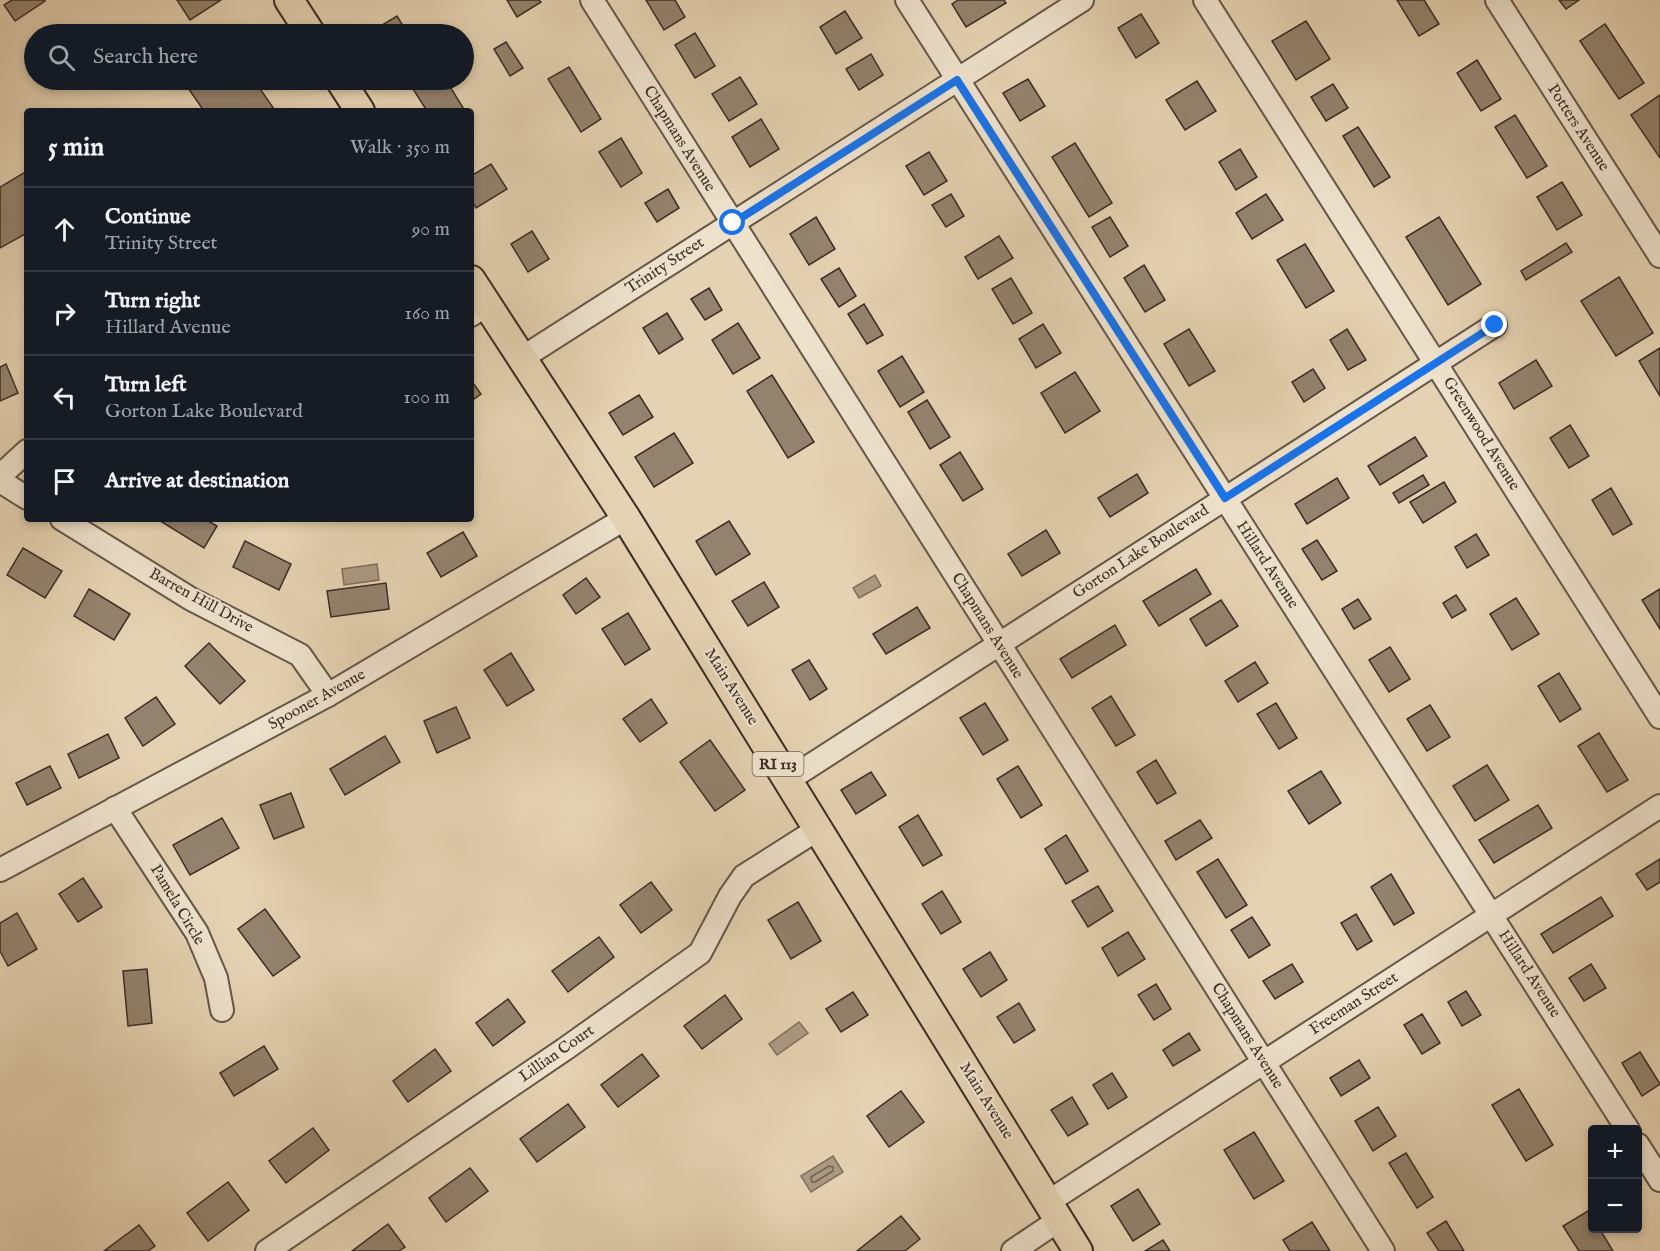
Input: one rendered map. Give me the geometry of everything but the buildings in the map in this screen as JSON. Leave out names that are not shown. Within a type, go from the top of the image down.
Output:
[{"type":"main road","points":[[289,0],[305,24]]},
{"type":"main road","points":[[346,90],[358,108]]},
{"type":"main road","name":"Main Avenue","points":[[474,291],[479,309],[522,358],[626,518],[1078,1251]]},
{"type":"street","name":"Chapmans Avenue","points":[[592,0],[1383,1251]]},
{"type":"street","name":"Hillard Avenue","points":[[907,0],[1625,1125]]},
{"type":"street","name":"Trinity Street","points":[[522,358],[1082,0]]},
{"type":"street","name":"Greenwood Avenue","points":[[1205,0],[1660,717]]},
{"type":"street","name":"Potters Avenue","points":[[1497,0],[1660,256]]},
{"type":"street","name":"Gorton Lake Boulevard","points":[[788,780],[1495,325]]},
{"type":"street","points":[[0,476],[24,454]]},
{"type":"street","points":[[0,482],[24,496]]},
{"type":"street","name":"Spooner Avenue","points":[[0,870],[328,694],[626,518]]},
{"type":"street","name":"Barren Hill Drive","points":[[67,522],[191,599],[300,655],[328,694]]},
{"type":"street","name":"Freeman Street","points":[[1013,1251],[1054,1211],[1264,1062],[1660,806]]},
{"type":"street","name":"Pamela Circle","points":[[116,808],[197,933],[216,978],[222,1010]]},
{"type":"street","name":"Lillian Court","points":[[267,1251],[565,1049],[700,953],[730,896],[744,876],[818,829]]},
{"type":"street","points":[[1642,1151],[1660,1180]]},
{"type":"water","points":[[377,564],[379,580],[344,585],[342,569]]},
{"type":"water","points":[[875,575],[881,586],[859,598],[853,588]]},
{"type":"water","points":[[799,1022],[808,1033],[777,1055],[769,1044]]},
{"type":"water","points":[[833,1156],[843,1172],[811,1192],[801,1176]]},
{"type":"route","points":[[733,223],[957,80],[1225,498],[1495,325]]}]
